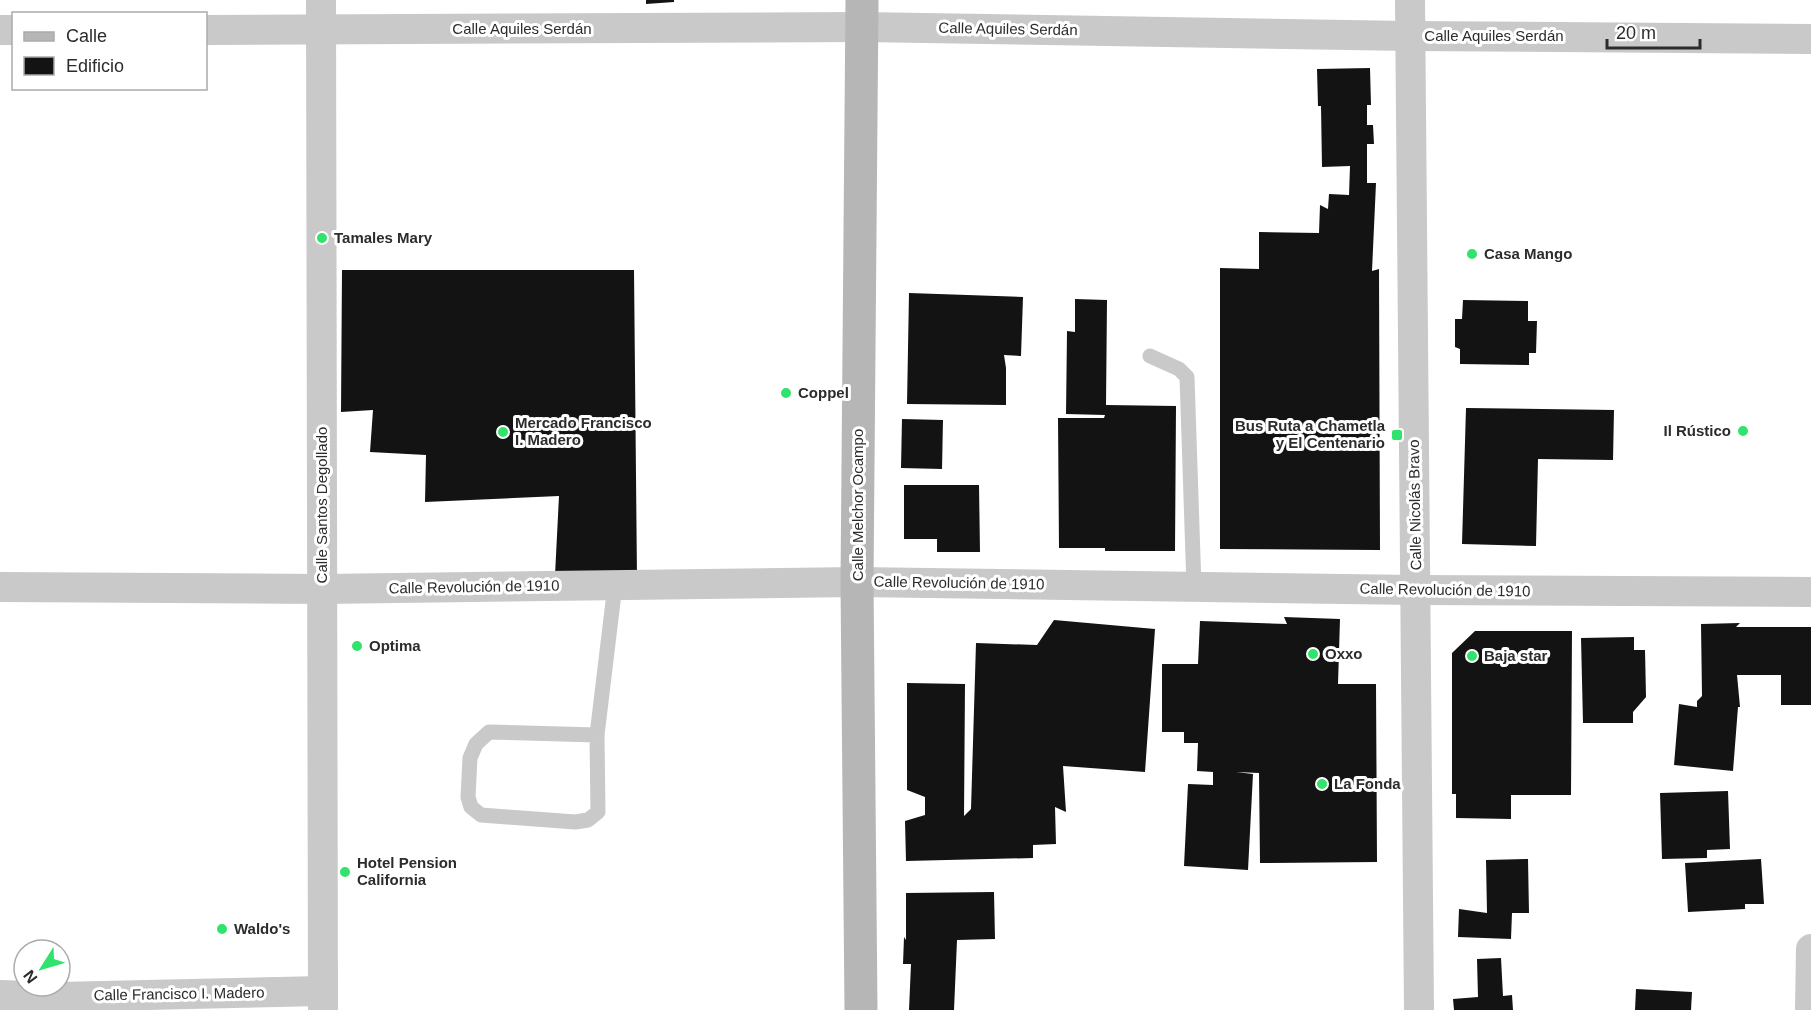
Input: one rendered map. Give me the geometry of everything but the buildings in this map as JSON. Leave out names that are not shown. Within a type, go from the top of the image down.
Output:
[{"type":"street","name":"Calle Santos Degollado","points":[[321,0],[323,1001]]},
{"type":"street","name":"Calle Nicolás Bravo","points":[[1410,0],[1419,1010]]},
{"type":"street","name":"Calle Aquiles Serdán","points":[[207,30],[321,30],[862,13],[1409,36],[1811,39]]},
{"type":"street","name":"Calle Melchor Ocampo","points":[[861,1010],[857,582],[862,13]]},
{"type":"street","name":"Calle Revolución de 1910","points":[[0,587],[322,589],[857,582],[1416,590],[1811,592]]},
{"type":"street","points":[[1810,1010],[1811,949]]},
{"type":"street","name":"Calle Francisco I. Madero","points":[[0,995],[323,1001]]},
{"type":"lane","points":[[1150,356],[1179,369],[1187,377],[1194,587]]},
{"type":"lane","points":[[597,735],[489,732],[476,744],[470,758],[468,797],[471,807],[481,815],[575,822],[588,820],[598,812],[597,735],[615,585]]},
{"type":"place","name":"Tamales Mary","points":[[322,238]]},
{"type":"place","name":"Casa Mango","points":[[1472,254]]},
{"type":"place","name":"Coppel","points":[[786,393]]},
{"type":"place","name":"Il Rústico","points":[[1743,431]]},
{"type":"place","name":"Mercado Francisco I. Madero","points":[[503,432]]},
{"type":"place","name":"Bus Ruta a Chametla y El Centenario","points":[[1397,435]]},
{"type":"place","name":"Optima","points":[[357,646]]},
{"type":"place","name":"Oxxo","points":[[1313,654]]},
{"type":"place","name":"Baja star","points":[[1472,656]]},
{"type":"place","name":"La Fonda","points":[[1322,784]]},
{"type":"place","name":"Hotel Pension California","points":[[345,872]]},
{"type":"place","name":"Waldo's","points":[[222,929]]}]
